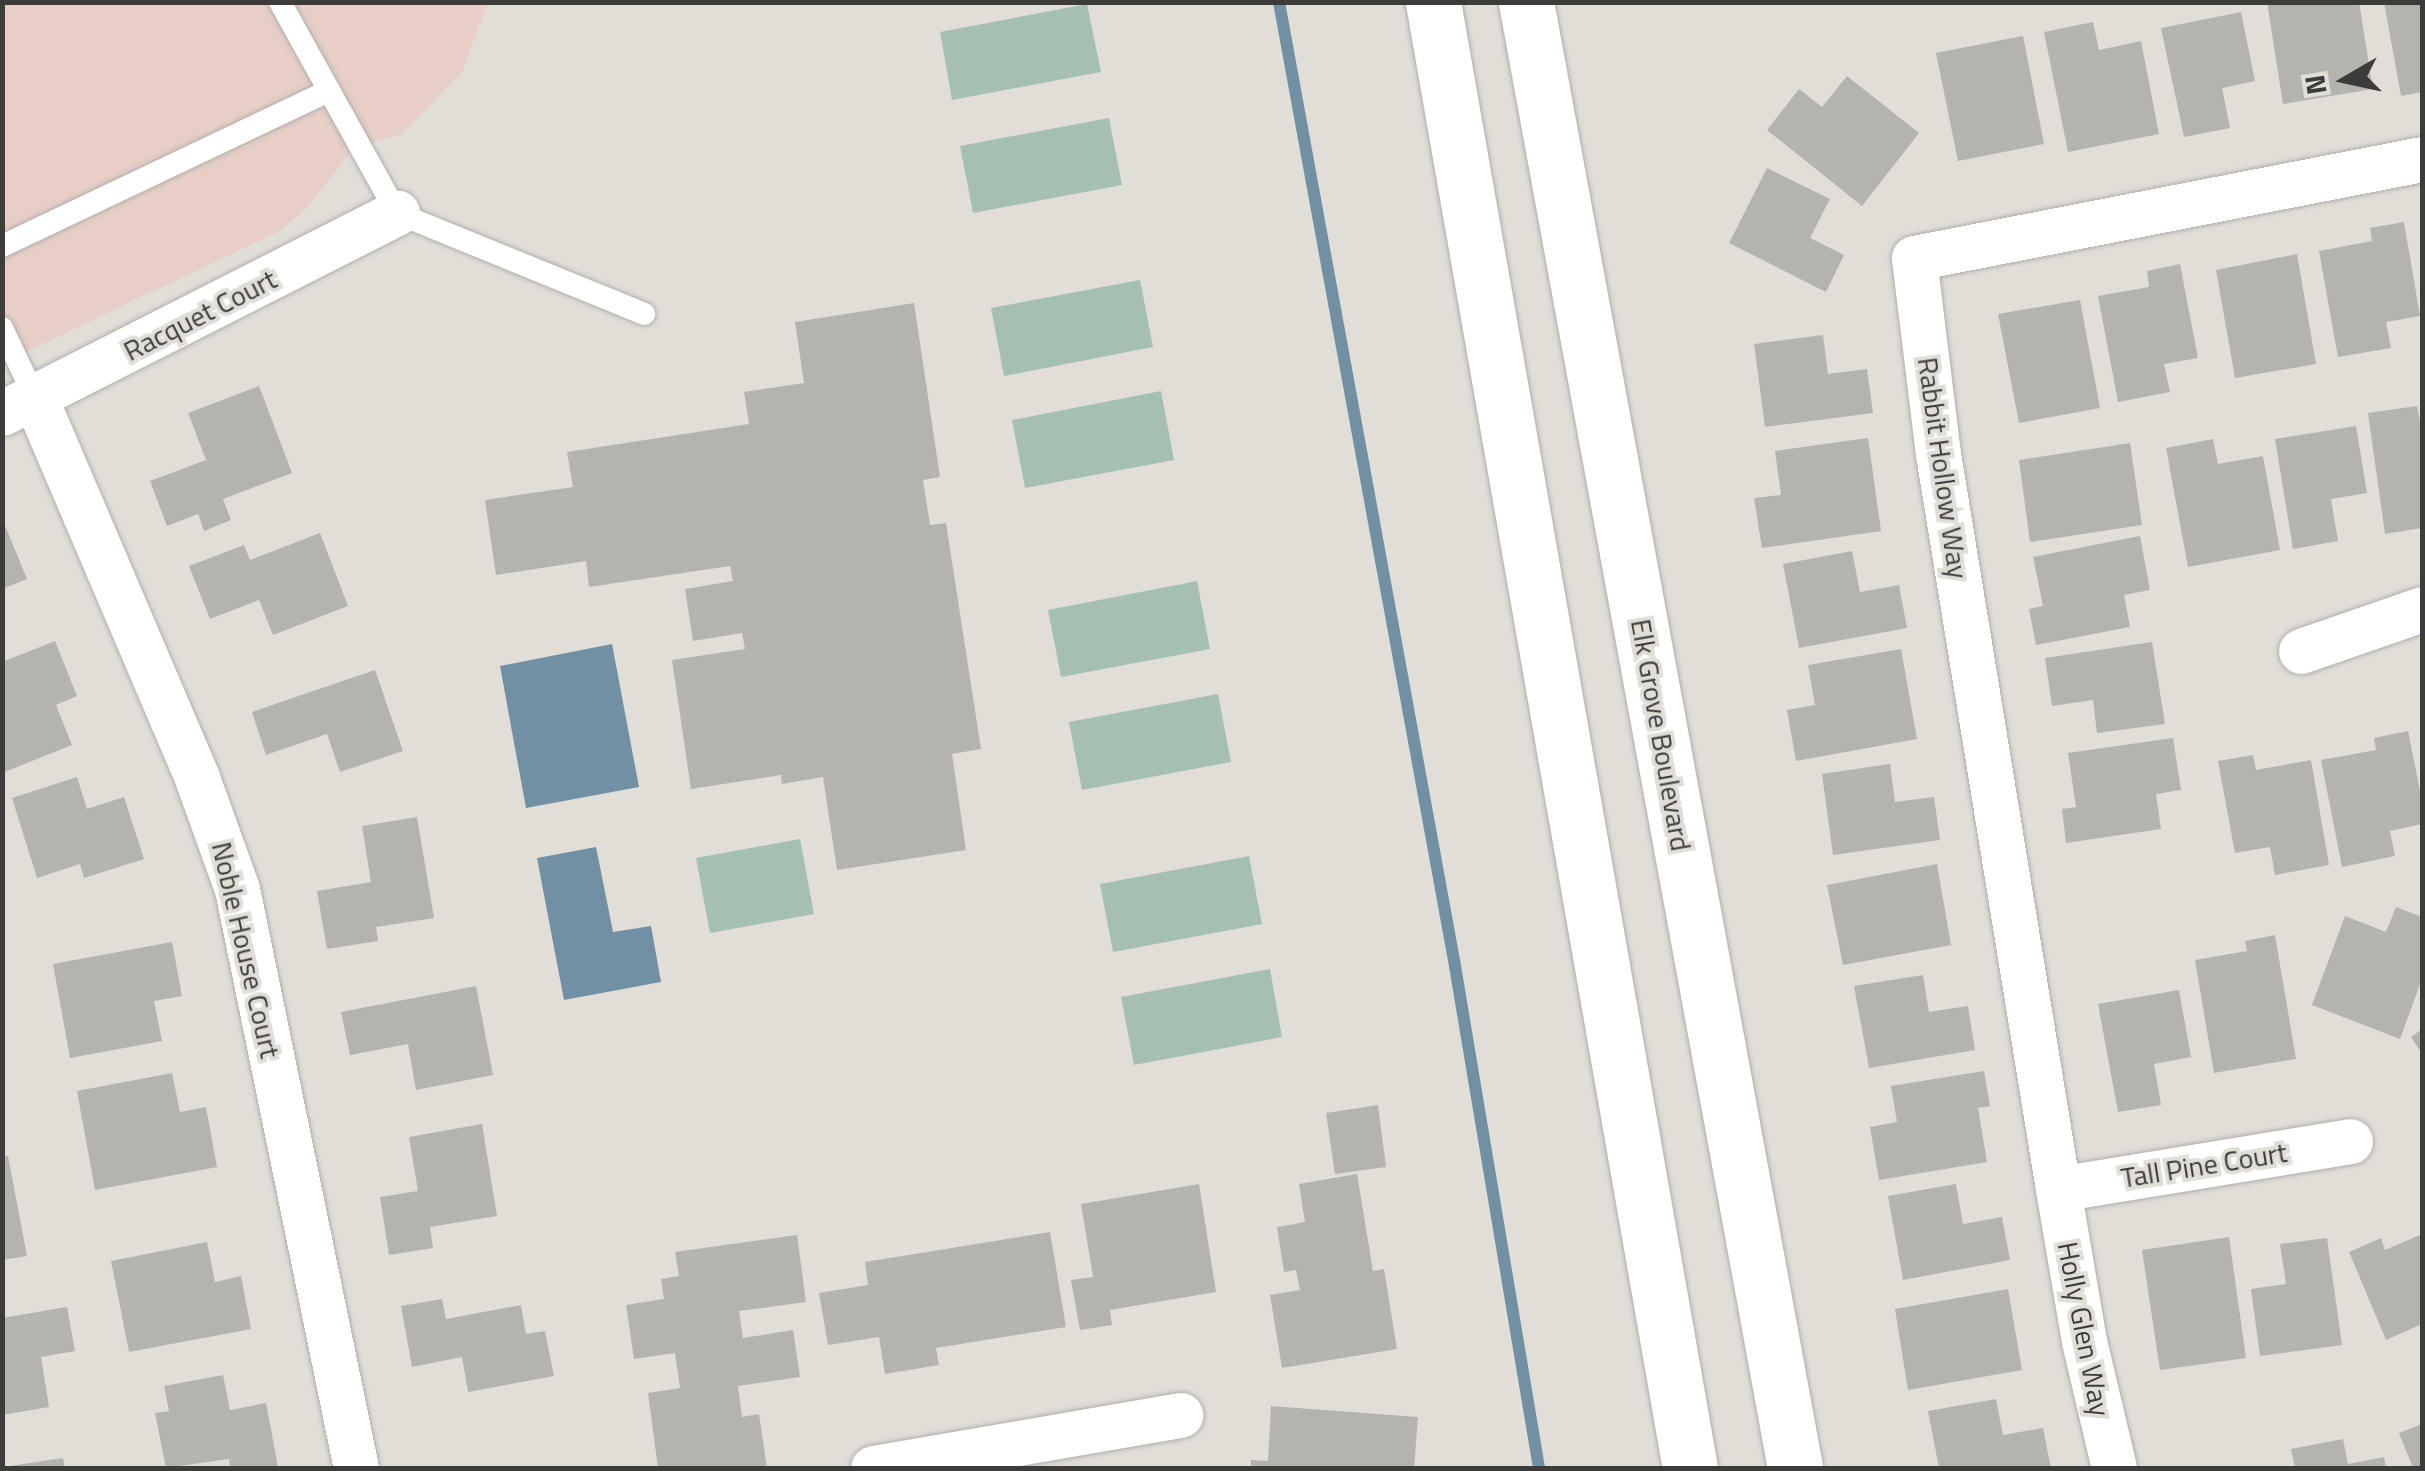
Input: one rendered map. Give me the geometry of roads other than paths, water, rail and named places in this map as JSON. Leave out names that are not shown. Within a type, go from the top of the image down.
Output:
[{"type":"main road","points":[[1433,2],[1690,1468]]},
{"type":"main road","name":"Elk Grove Boulevard","points":[[1526,2],[1795,1468]]},
{"type":"street","name":"Rabbit Hollow Way","points":[[2058,1190],[1938,454],[1914,258],[2422,159]]},
{"type":"street","name":"Racquet Court","points":[[19,407],[396,213]]},
{"type":"street","name":"Noble House Court","points":[[19,407],[184,745],[237,889],[356,1468]]},
{"type":"street","points":[[2301,651],[2422,609]]},
{"type":"street","name":"Tall Pine Court","points":[[2058,1190],[2350,1141]]},
{"type":"street","name":"Holly Glen Way","points":[[2058,1190],[2084,1341],[2114,1468]]},
{"type":"street","points":[[873,1468],[1180,1415]]},
{"type":"lane","points":[[280,2],[396,213],[644,314]]},
{"type":"lane","points":[[2,246],[64,220],[329,91]]},
{"type":"lane","points":[[2,328],[19,407]]},
{"type":"water","points":[[612,644],[639,787],[526,808],[500,666]]},
{"type":"water","points":[[596,847],[613,932],[651,926],[661,982],[564,1000],[537,858]]},
{"type":"waterway","points":[[1279,2],[1455,966],[1539,1468]]}]
